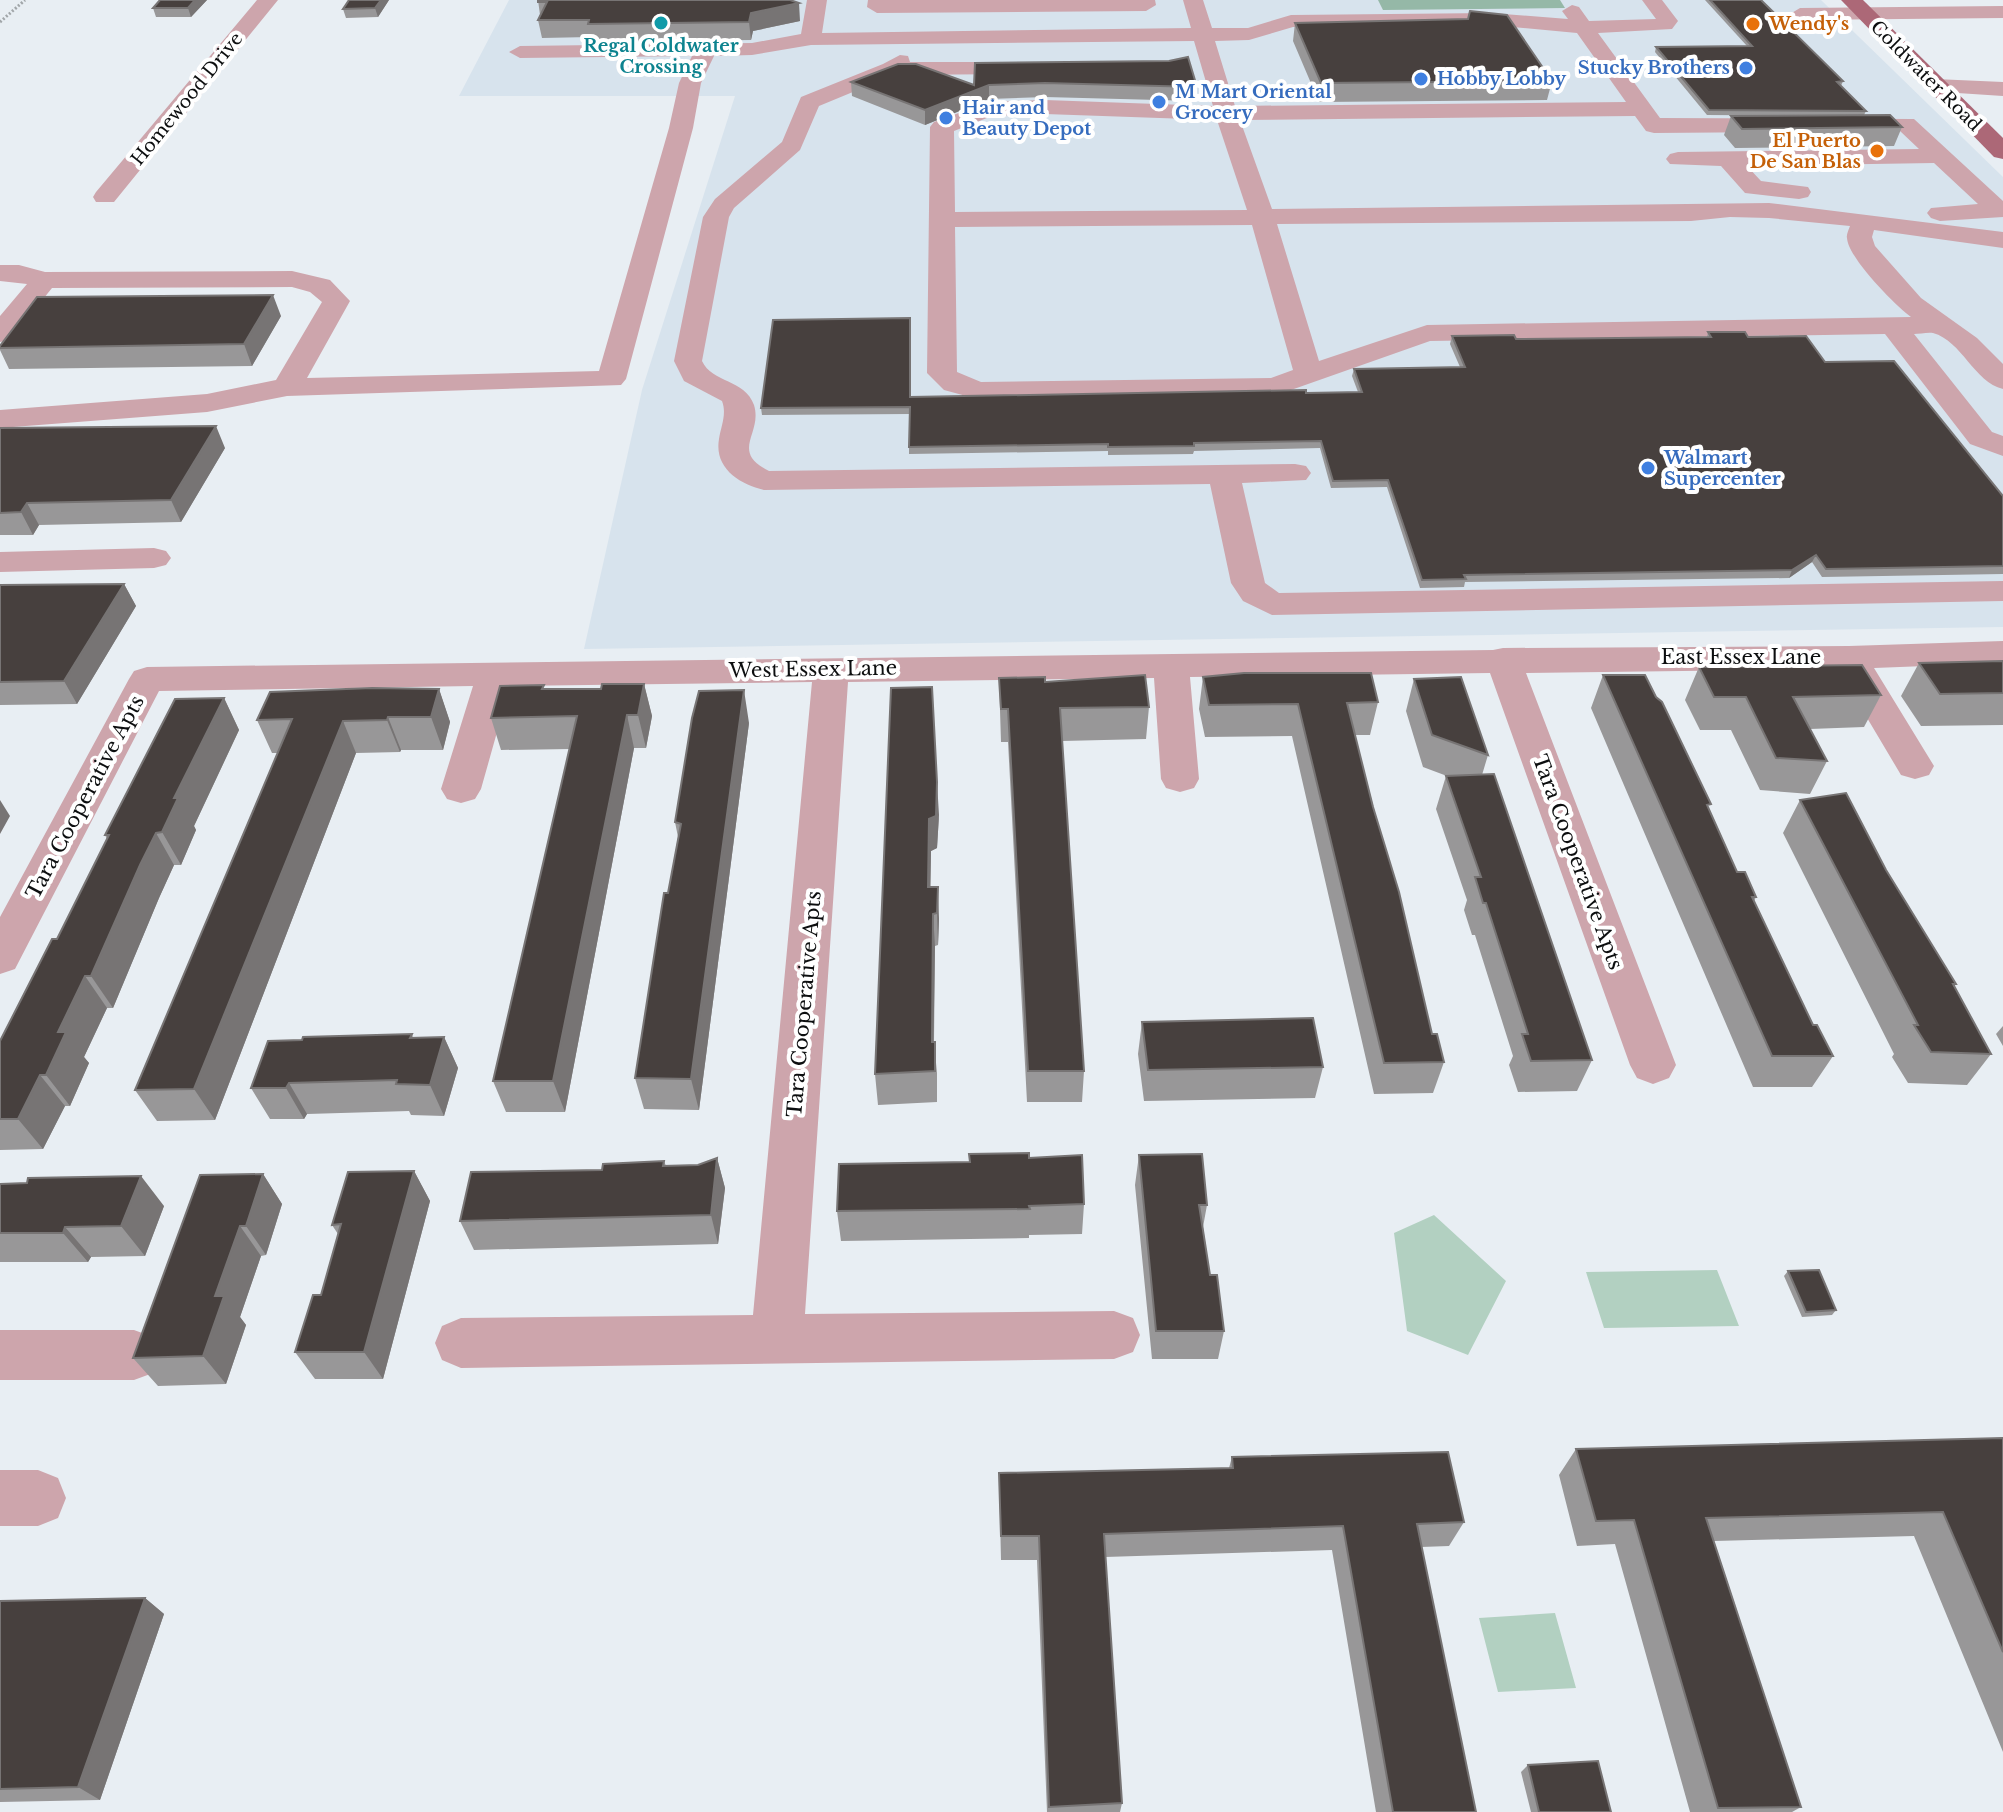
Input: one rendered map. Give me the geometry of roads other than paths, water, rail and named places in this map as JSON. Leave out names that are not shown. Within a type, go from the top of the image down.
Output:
[{"type":"main road","points":[[1861,4],[1893,6]]},
{"type":"main road","name":"Coldwater Road","points":[[1861,4],[1939,62],[1954,67],[1974,86],[2002,100]]},
{"type":"main road","name":"Coldwater Road","points":[[1861,4],[1935,86],[2003,152]]},
{"type":"main road","name":"Coldwater Road","points":[[1893,6],[1921,35]]},
{"type":"street","name":"Homewood Drive","points":[[105,197],[268,0]]},
{"type":"street","points":[[811,39],[817,0]]},
{"type":"street","points":[[878,0],[877,7],[1146,5],[1145,0]]},
{"type":"street","points":[[1193,0],[1309,375]]},
{"type":"street","points":[[1564,0],[1705,193],[1781,210],[1962,237],[2003,240]]},
{"type":"street","points":[[520,52],[768,49],[811,39],[901,38],[1170,45],[1205,36],[1249,34],[1291,21],[1491,19],[1584,27],[1665,25],[1668,21],[1652,0]]},
{"type":"street","points":[[1800,14],[1861,4]]},
{"type":"street","points":[[1893,6],[1987,12]]},
{"type":"street","points":[[891,69],[902,56],[901,38]]},
{"type":"street","points":[[0,419],[207,403],[287,387],[611,379],[681,128],[690,83],[706,50]]},
{"type":"street","points":[[1059,67],[891,69],[809,102],[792,145],[724,204],[716,217],[688,361],[694,375],[732,394],[738,403],[734,453],[737,465],[747,475],[764,481],[1295,473]]},
{"type":"street","points":[[1954,67],[2003,67]]},
{"type":"street","points":[[1935,86],[2003,82]]},
{"type":"street","points":[[1728,159],[1749,184],[1764,190],[1822,195],[1943,214],[1995,211],[1994,206],[1913,128],[1894,123],[1226,113],[1045,107],[989,109],[942,127],[942,373],[946,380],[959,387],[981,391],[1274,387],[1427,333],[1940,325]]},
{"type":"street","points":[[1678,159],[1942,156]]},
{"type":"street","points":[[941,220],[1691,213],[1705,193]]},
{"type":"street","points":[[1864,221],[1859,237],[1863,248],[1911,304],[1967,344],[2003,380]]},
{"type":"street","points":[[0,273],[19,273],[44,280],[292,279],[320,286],[336,301],[287,387]]},
{"type":"street","points":[[0,334],[44,280]]},
{"type":"street","points":[[1893,326],[1981,438],[2003,447]]},
{"type":"street","points":[[1224,475],[1248,583],[1255,594],[1272,604],[2003,591]]},
{"type":"street","points":[[0,562],[154,558]]},
{"type":"street","name":"East Essex Lane","points":[[1491,659],[1849,657],[2003,652]]},
{"type":"street","points":[[1849,657],[1915,766]]},
{"type":"street","name":"West Essex Lane","points":[[147,679],[1491,659]]},
{"type":"street","name":"Tara Cooperative Apts","points":[[1491,659],[1653,1065]]},
{"type":"street","points":[[1171,664],[1180,779]]},
{"type":"street","name":"Tara Cooperative Apts","points":[[777,1339],[831,669]]},
{"type":"street","points":[[461,789],[495,674]]},
{"type":"street","name":"Tara Cooperative Apts","points":[[0,957],[147,679]]},
{"type":"street","points":[[461,1343],[1114,1335]]},
{"type":"street","points":[[0,1355],[134,1355]]},
{"type":"place","name":"Regal Coldwater Crossing","points":[[661,23]]},
{"type":"place","name":"Wendy's","points":[[1753,24]]},
{"type":"place","name":"Stucky Brothers","points":[[1746,68]]},
{"type":"place","name":"Hobby Lobby","points":[[1421,79]]},
{"type":"place","name":"M Mart Oriental Grocery","points":[[1159,102]]},
{"type":"place","name":"Hair and Beauty Depot","points":[[946,118]]},
{"type":"place","name":"El Puerto De San Blas","points":[[1877,151]]},
{"type":"place","name":"Walmart Supercenter","points":[[1648,468]]}]
